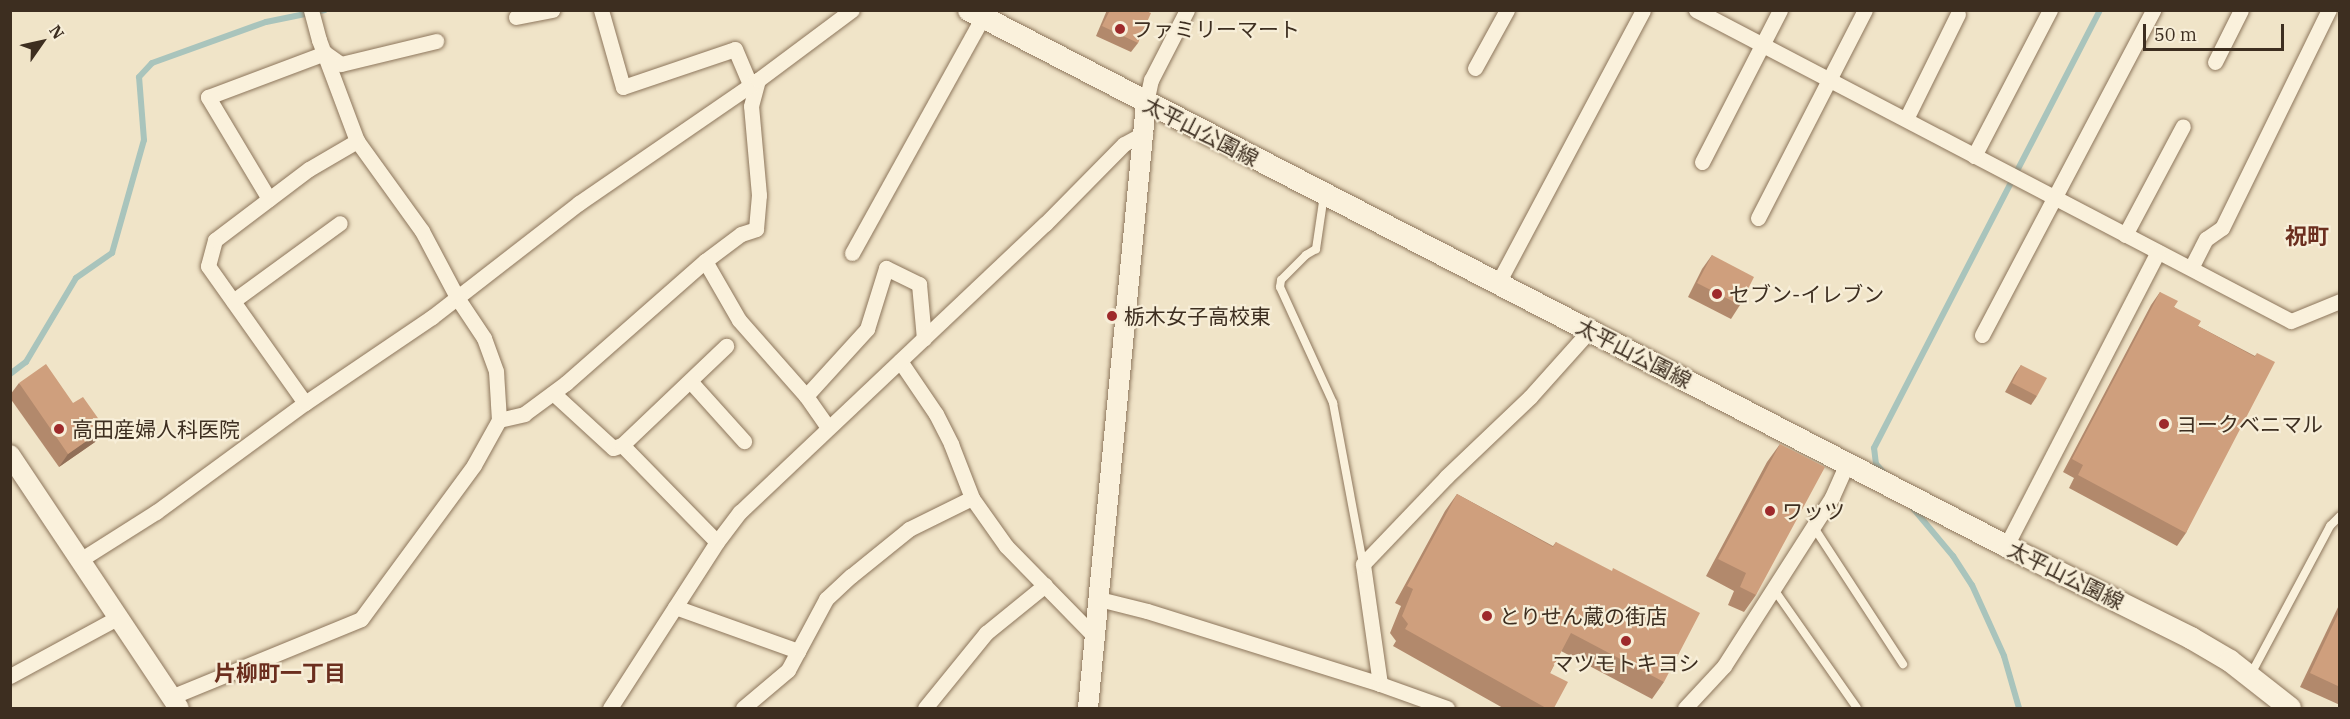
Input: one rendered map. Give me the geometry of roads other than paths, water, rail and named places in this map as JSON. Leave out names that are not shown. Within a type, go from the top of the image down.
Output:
[{"type":"main road","name":"太平山公園線","points":[[976,14],[2006,546],[2191,638],[2250,676],[2290,708]]},
{"type":"street","points":[[10,456],[175,703],[360,619],[474,465],[499,420],[496,371],[484,338],[458,298],[422,231],[357,141],[311,10]]},
{"type":"street","points":[[516,17],[552,10]]},
{"type":"street","points":[[499,420],[524,414],[553,393],[705,261],[741,234],[756,229],[759,195],[751,106],[754,83],[735,49],[623,87],[601,10]]},
{"type":"street","points":[[80,560],[156,512],[305,403],[458,298],[579,204],[754,83],[852,10]]},
{"type":"street","points":[[1089,708],[1145,133],[1146,103],[1151,80],[1187,10]]},
{"type":"street","points":[[1475,68],[1507,10]]},
{"type":"street","points":[[1498,282],[1643,10]]},
{"type":"street","points":[[1696,10],[2291,321],[2340,301]]},
{"type":"street","points":[[1702,162],[1780,10]]},
{"type":"street","points":[[1758,218],[1865,10]]},
{"type":"street","points":[[1974,156],[2050,10]]},
{"type":"street","points":[[1982,335],[2153,10]]},
{"type":"street","points":[[2215,62],[2241,10]]},
{"type":"street","points":[[2191,268],[2206,239],[2222,228],[2329,10]]},
{"type":"street","points":[[852,253],[976,14]]},
{"type":"street","points":[[1906,119],[1958,14]]},
{"type":"street","points":[[325,53],[341,64],[436,41]]},
{"type":"street","points":[[269,199],[208,97],[325,53]]},
{"type":"street","points":[[2125,235],[2183,126]]},
{"type":"street","points":[[610,708],[717,542],[740,512],[1045,224],[1124,144],[1145,133]]},
{"type":"street","points":[[305,403],[208,266],[215,240],[309,169],[357,141]]},
{"type":"street","points":[[233,301],[340,223]]},
{"type":"street","points":[[2006,546],[2158,252]]},
{"type":"street","points":[[705,261],[739,320],[806,396],[828,427]]},
{"type":"street","points":[[806,396],[867,329],[886,268],[919,284],[924,339]]},
{"type":"street","points":[[1380,684],[1363,564],[1446,477],[1530,397],[1590,330]]},
{"type":"street","points":[[553,393],[612,448],[622,445],[726,346]]},
{"type":"street","points":[[900,361],[946,434],[972,498],[1006,546],[1095,637]]},
{"type":"street","points":[[690,381],[744,441]]},
{"type":"street","points":[[622,445],[717,542]]},
{"type":"street","points":[[1685,708],[1724,666],[1832,497],[1847,464]]},
{"type":"street","points":[[743,708],[788,670],[826,599],[851,576],[909,529],[972,498]]},
{"type":"street","points":[[925,708],[986,633],[1045,585]]},
{"type":"street","points":[[1099,599],[1147,611],[1380,684],[1447,708]]},
{"type":"street","points":[[675,606],[798,651]]},
{"type":"street","points":[[10,676],[117,618]]},
{"type":"lane","points":[[1324,194],[1316,249],[1306,255],[1281,280],[1280,287],[1333,403],[1363,564]]},
{"type":"lane","points":[[2250,676],[2330,526],[2340,516]]},
{"type":"lane","points":[[1813,526],[1903,664]]},
{"type":"lane","points":[[1773,588],[1857,708]]},
{"type":"waterway","points":[[10,374],[26,362],[76,278],[112,253],[144,140],[139,77],[152,63],[266,22],[325,10]]},
{"type":"waterway","points":[[1885,474],[1876,464],[1874,448],[2100,10]]},
{"type":"waterway","points":[[1912,507],[1953,556],[1972,585],[2004,656],[2019,708]]},
{"type":"place","name":"ファミリーマート","points":[[1120,29]]},
{"type":"place","name":"セブン-イレブン","points":[[1717,294]]},
{"type":"place","name":"栃木女子高校東","points":[[1112,316]]},
{"type":"place","name":"ヨークベニマル","points":[[2164,424]]},
{"type":"place","name":"高田産婦人科医院","points":[[59,429]]},
{"type":"place","name":"ワッツ","points":[[1770,511]]},
{"type":"place","name":"とりせん蔵の街店","points":[[1487,616]]},
{"type":"place","name":"マツモトキヨシ","points":[[1626,641]]},
{"type":"district","name":"祝町","points":[[2307,236]]},
{"type":"district","name":"片柳町一丁目","points":[[280,673]]}]
